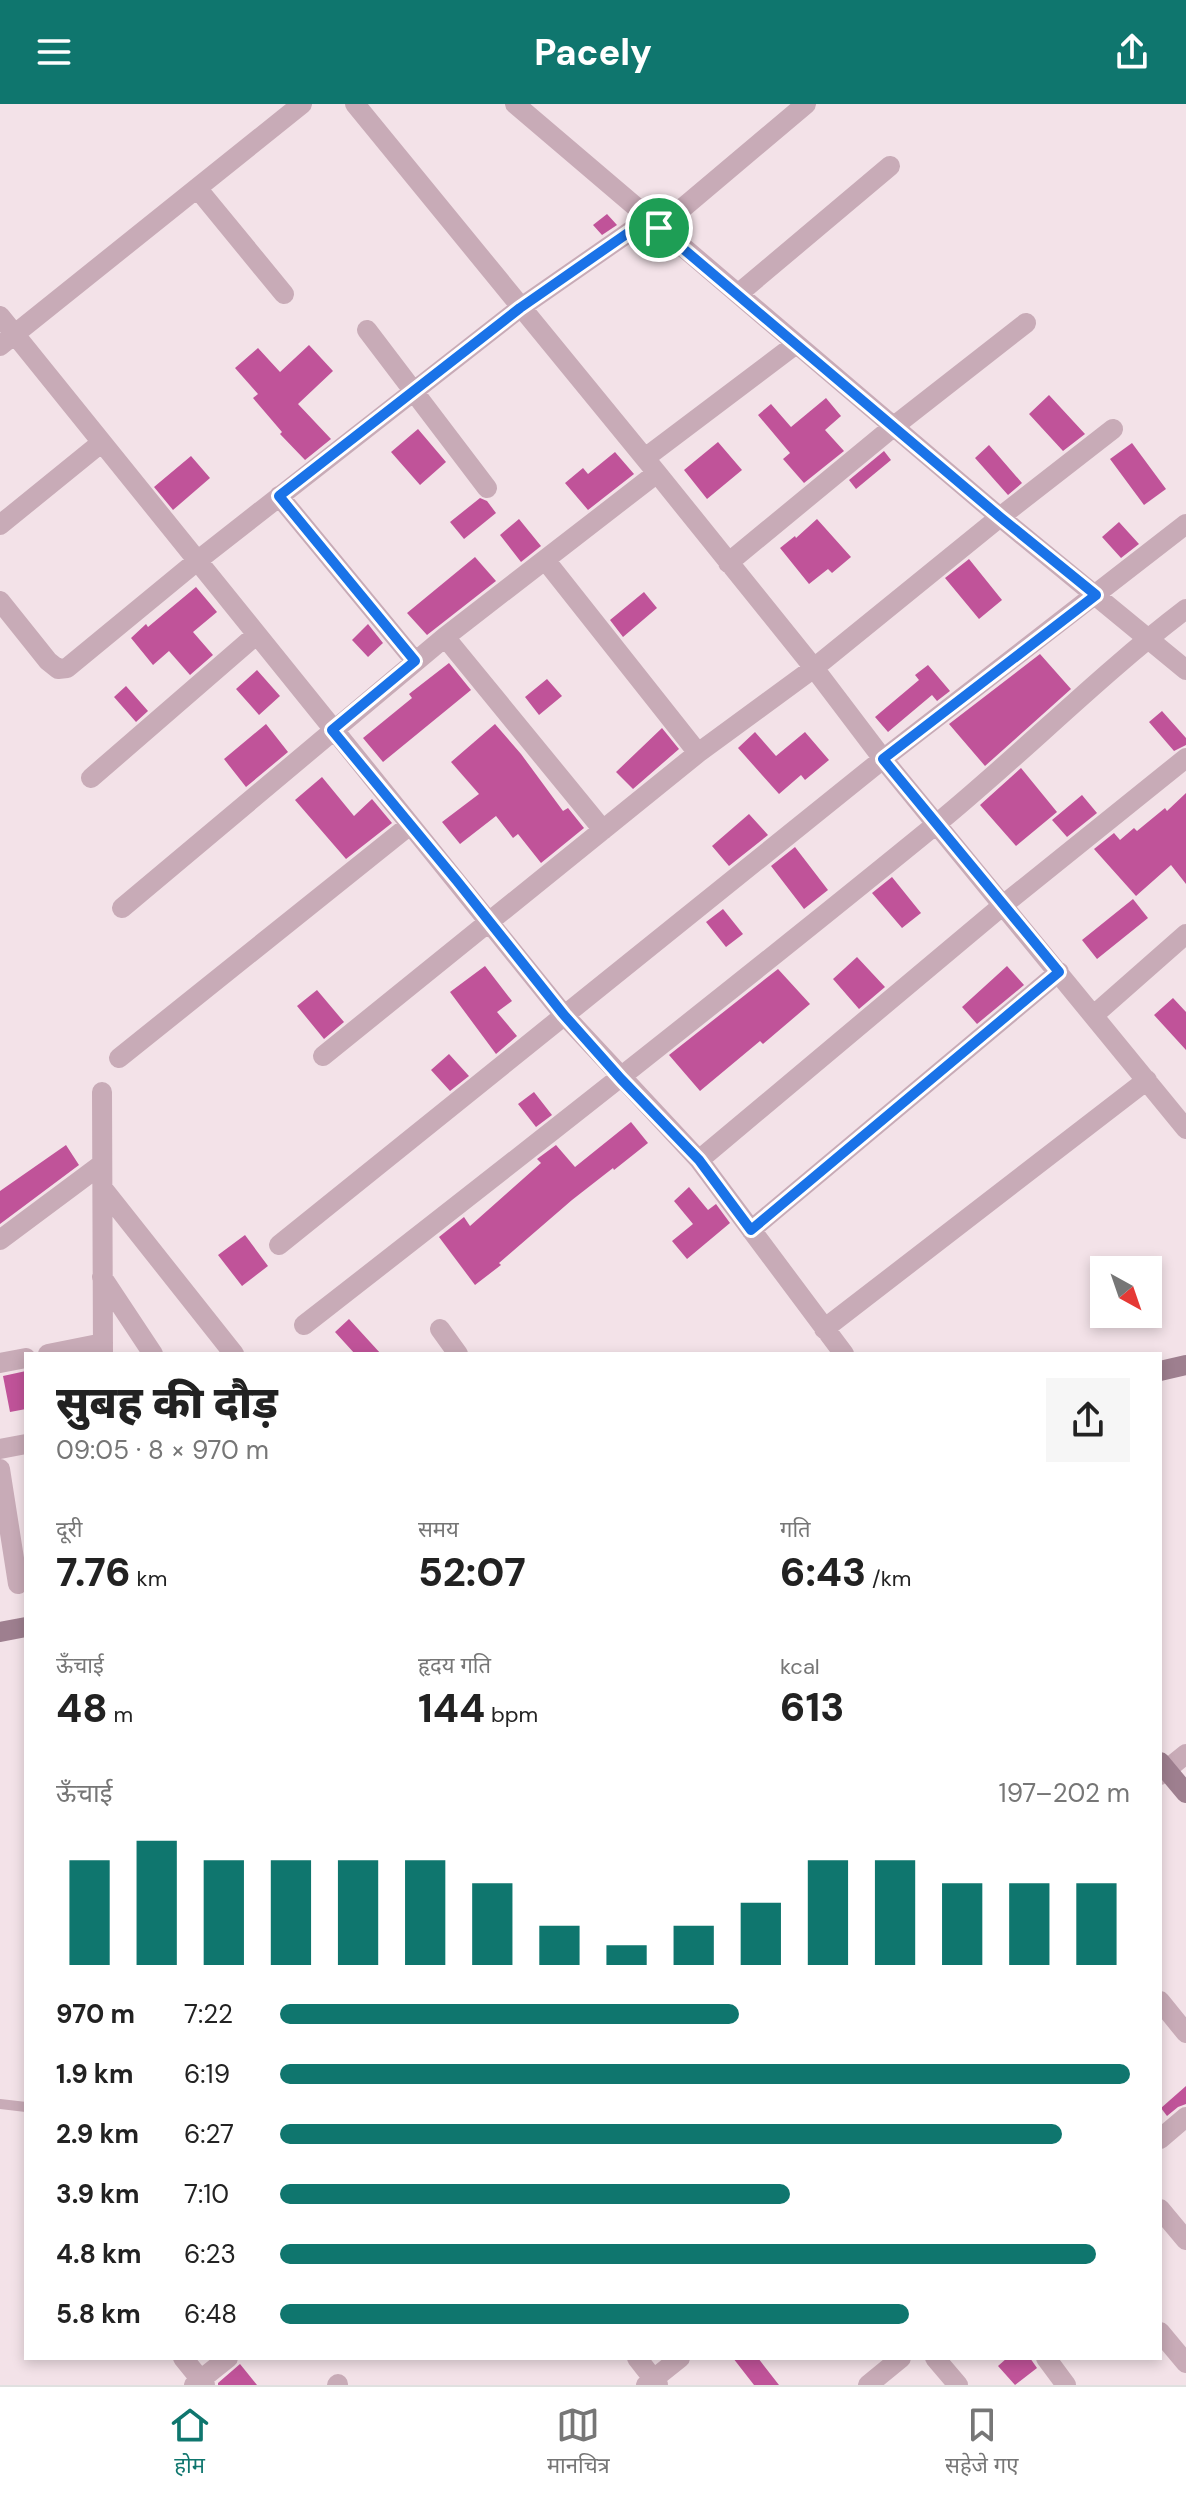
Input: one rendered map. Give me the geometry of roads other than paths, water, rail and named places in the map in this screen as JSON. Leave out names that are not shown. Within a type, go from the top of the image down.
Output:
[{"type":"street","points":[[7,340],[302,104]]},
{"type":"street","points":[[355,104],[651,465],[1002,906],[1185,1124]]},
{"type":"street","points":[[515,104],[893,427],[1186,670]]},
{"type":"street","points":[[0,601],[53,666],[67,668],[197,561],[520,308],[654,224],[806,104]]},
{"type":"street","points":[[738,294],[890,166]]},
{"type":"street","points":[[197,188],[284,294]]},
{"type":"street","points":[[0,316],[7,340],[101,443],[564,1015],[699,1160],[842,1352]]},
{"type":"street","points":[[728,563],[893,427],[1026,323]]},
{"type":"street","points":[[367,330],[487,488]]},
{"type":"street","points":[[122,908],[415,661],[546,561],[651,465],[796,344]]},
{"type":"street","points":[[323,1056],[698,753],[814,668],[1113,429]]},
{"type":"street","points":[[0,525],[101,443]]},
{"type":"street","points":[[279,496],[415,661]]},
{"type":"street","points":[[279,1245],[883,759],[1186,524]]},
{"type":"street","points":[[546,561],[698,753]]},
{"type":"street","points":[[304,1325],[621,1079],[937,823],[1148,638],[1186,609]]},
{"type":"street","points":[[91,778],[256,635]]},
{"type":"street","points":[[445,637],[603,830]]},
{"type":"street","points":[[699,1160],[1002,906],[1186,758]]},
{"type":"street","points":[[119,1058],[410,825]]},
{"type":"street","points":[[1094,1015],[1186,934]]},
{"type":"street","points":[[751,1230],[1059,972]]},
{"type":"street","points":[[824,1329],[1147,1080]]},
{"type":"street","points":[[66,1352],[103,1348],[102,1092]]},
{"type":"street","points":[[0,1240],[102,1164]]},
{"type":"street","points":[[104,1190],[232,1352]]},
{"type":"street","points":[[102,1277],[152,1352]]},
{"type":"street","points":[[440,1329],[457,1352]]},
{"type":"street","points":[[0,1363],[24,1358]]},
{"type":"street","points":[[1162,1371],[1186,1365]]},
{"type":"street","points":[[0,1449],[24,1444]]},
{"type":"street","points":[[0,1469],[18,1584]]},
{"type":"street","points":[[0,1632],[24,1627]]},
{"type":"street","points":[[1186,1754],[1162,1769],[1186,1793]]},
{"type":"street","points":[[1162,2003],[1186,2033]]},
{"type":"street","points":[[1162,2137],[1186,2117]]},
{"type":"street","points":[[1162,2211],[1186,2240]]},
{"type":"street","points":[[1162,2334],[1186,2363]]},
{"type":"street","points":[[184,2360],[200,2383],[226,2360]]},
{"type":"street","points":[[638,2360],[653,2383],[678,2360]]},
{"type":"street","points":[[868,2385],[899,2360]]},
{"type":"street","points":[[937,2360],[958,2385]]},
{"type":"street","points":[[1047,2360],[1066,2385]]},
{"type":"lane","points":[[0,2104],[24,2107]]}]
